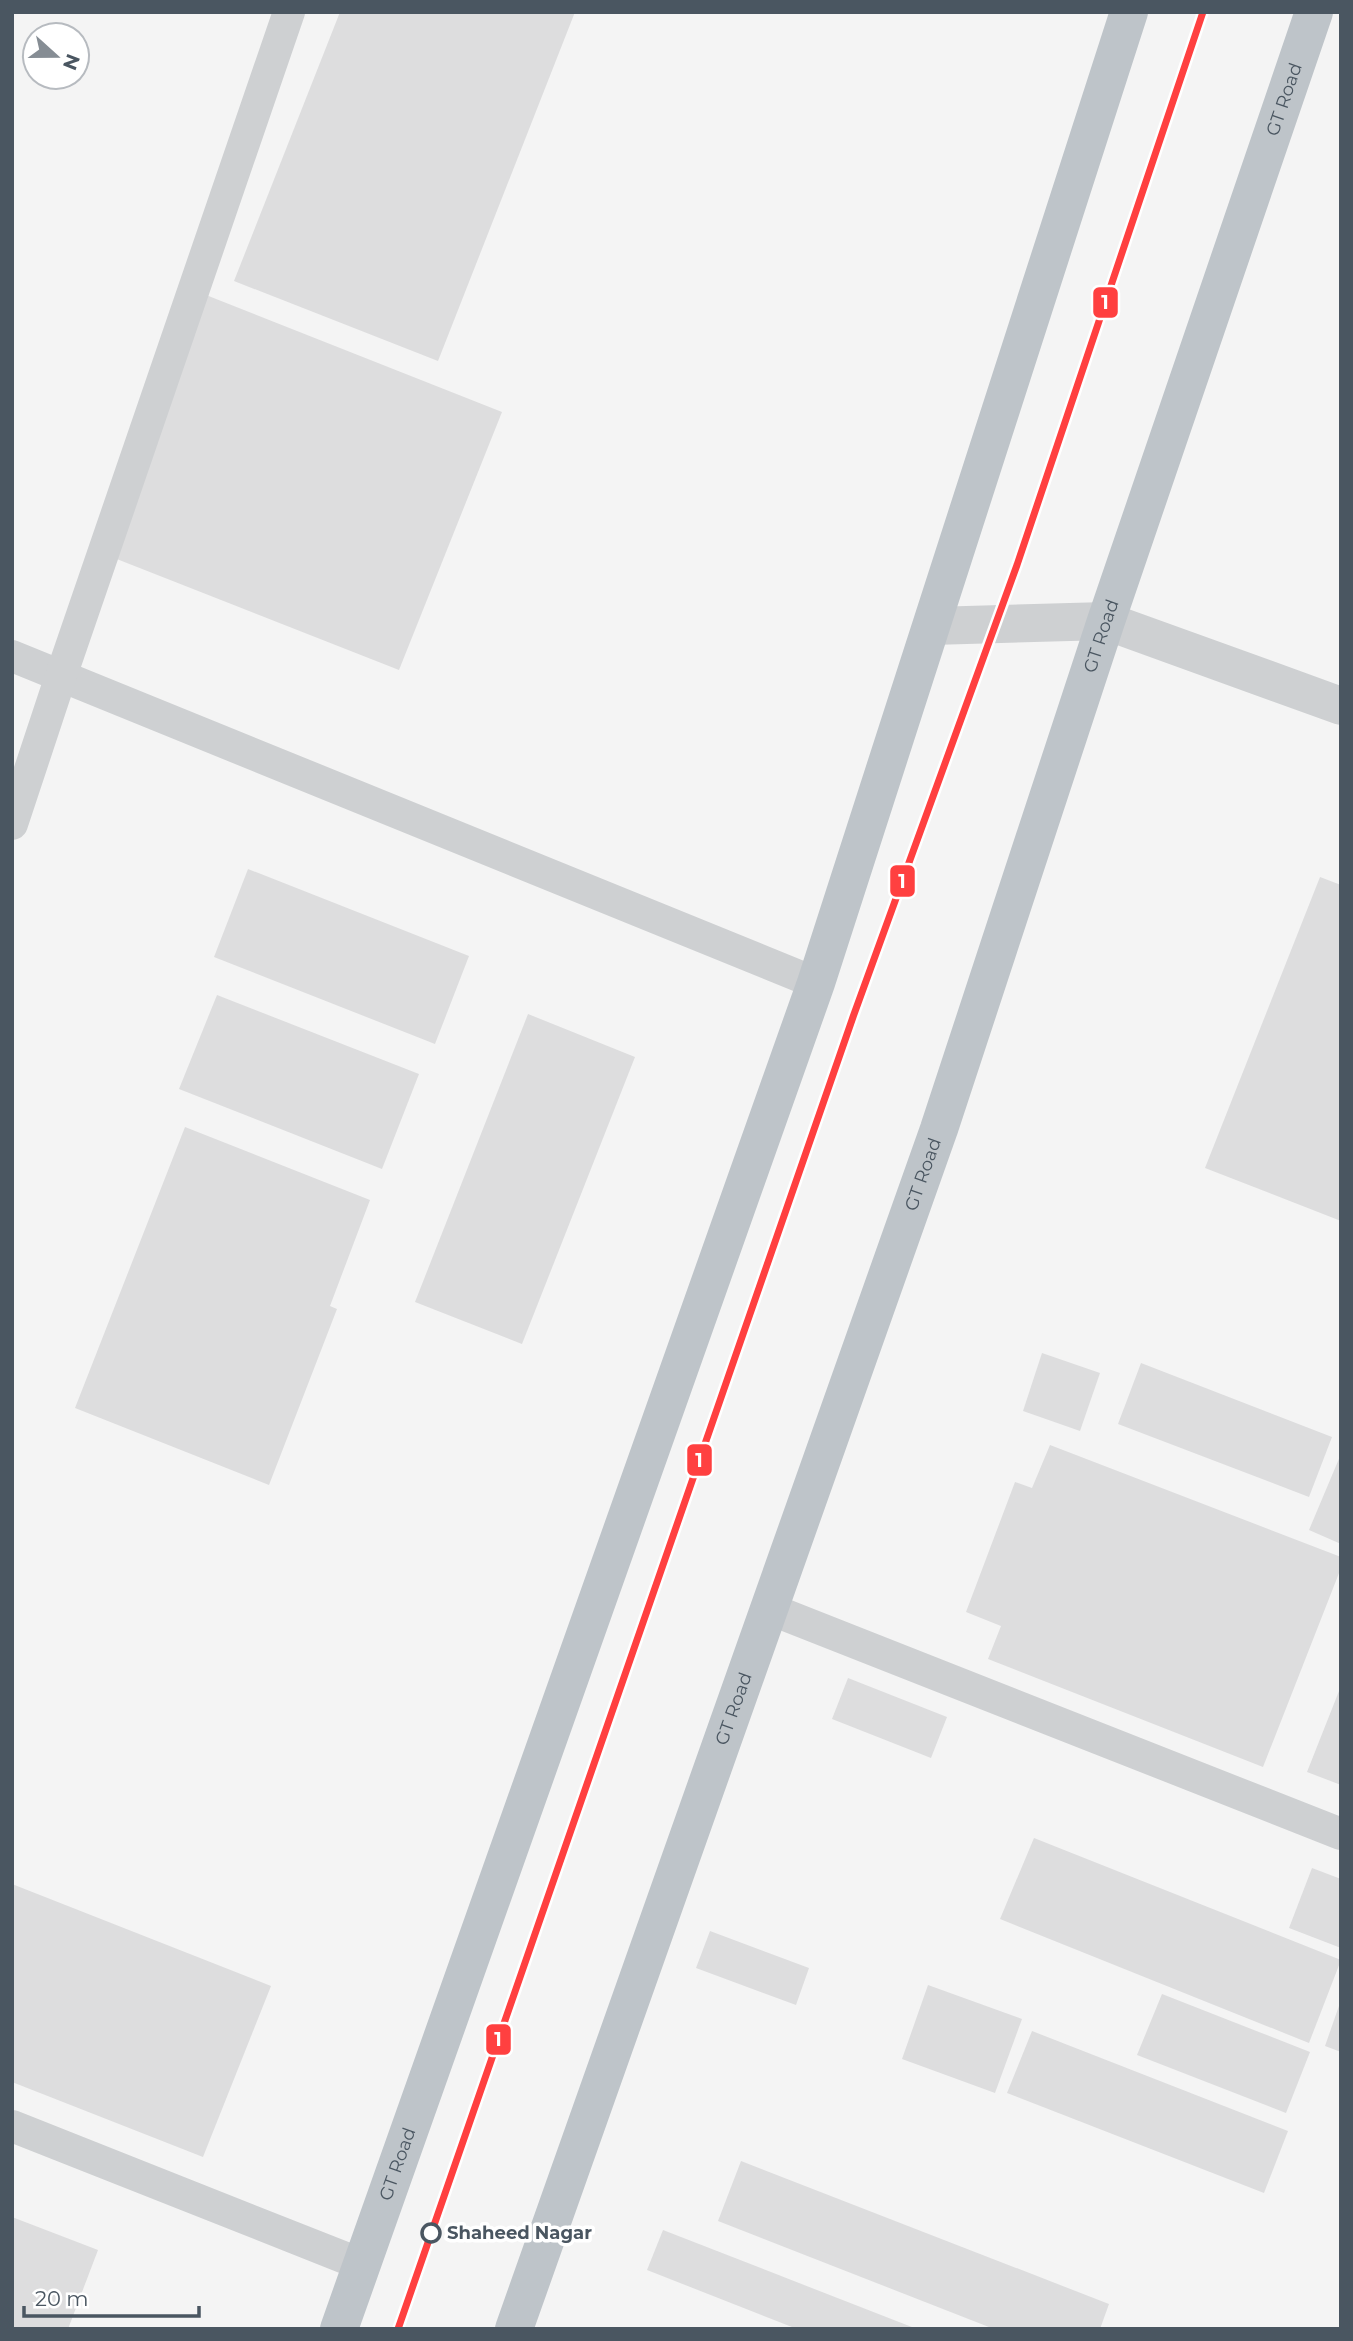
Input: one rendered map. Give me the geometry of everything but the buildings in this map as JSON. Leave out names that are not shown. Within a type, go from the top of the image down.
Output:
[{"type":"highway","name":"GT Road","points":[[339,2329],[816,983],[1129,12]]},
{"type":"highway","name":"GT Road","points":[[514,2329],[939,1129],[1106,621],[1314,12]]},
{"type":"street","points":[[932,626],[1106,621],[1341,706]]},
{"type":"lane","points":[[12,824],[289,12]]},
{"type":"lane","points":[[12,656],[816,983]]},
{"type":"lane","points":[[771,1609],[1341,1834]]},
{"type":"lane","points":[[12,2126],[363,2265]]},
{"type":"transit line","name":"1","points":[[398,2329],[853,1017],[1017,565],[1203,12]]},
{"type":"place","name":"Shaheed Nagar","points":[[431,2233]]}]
